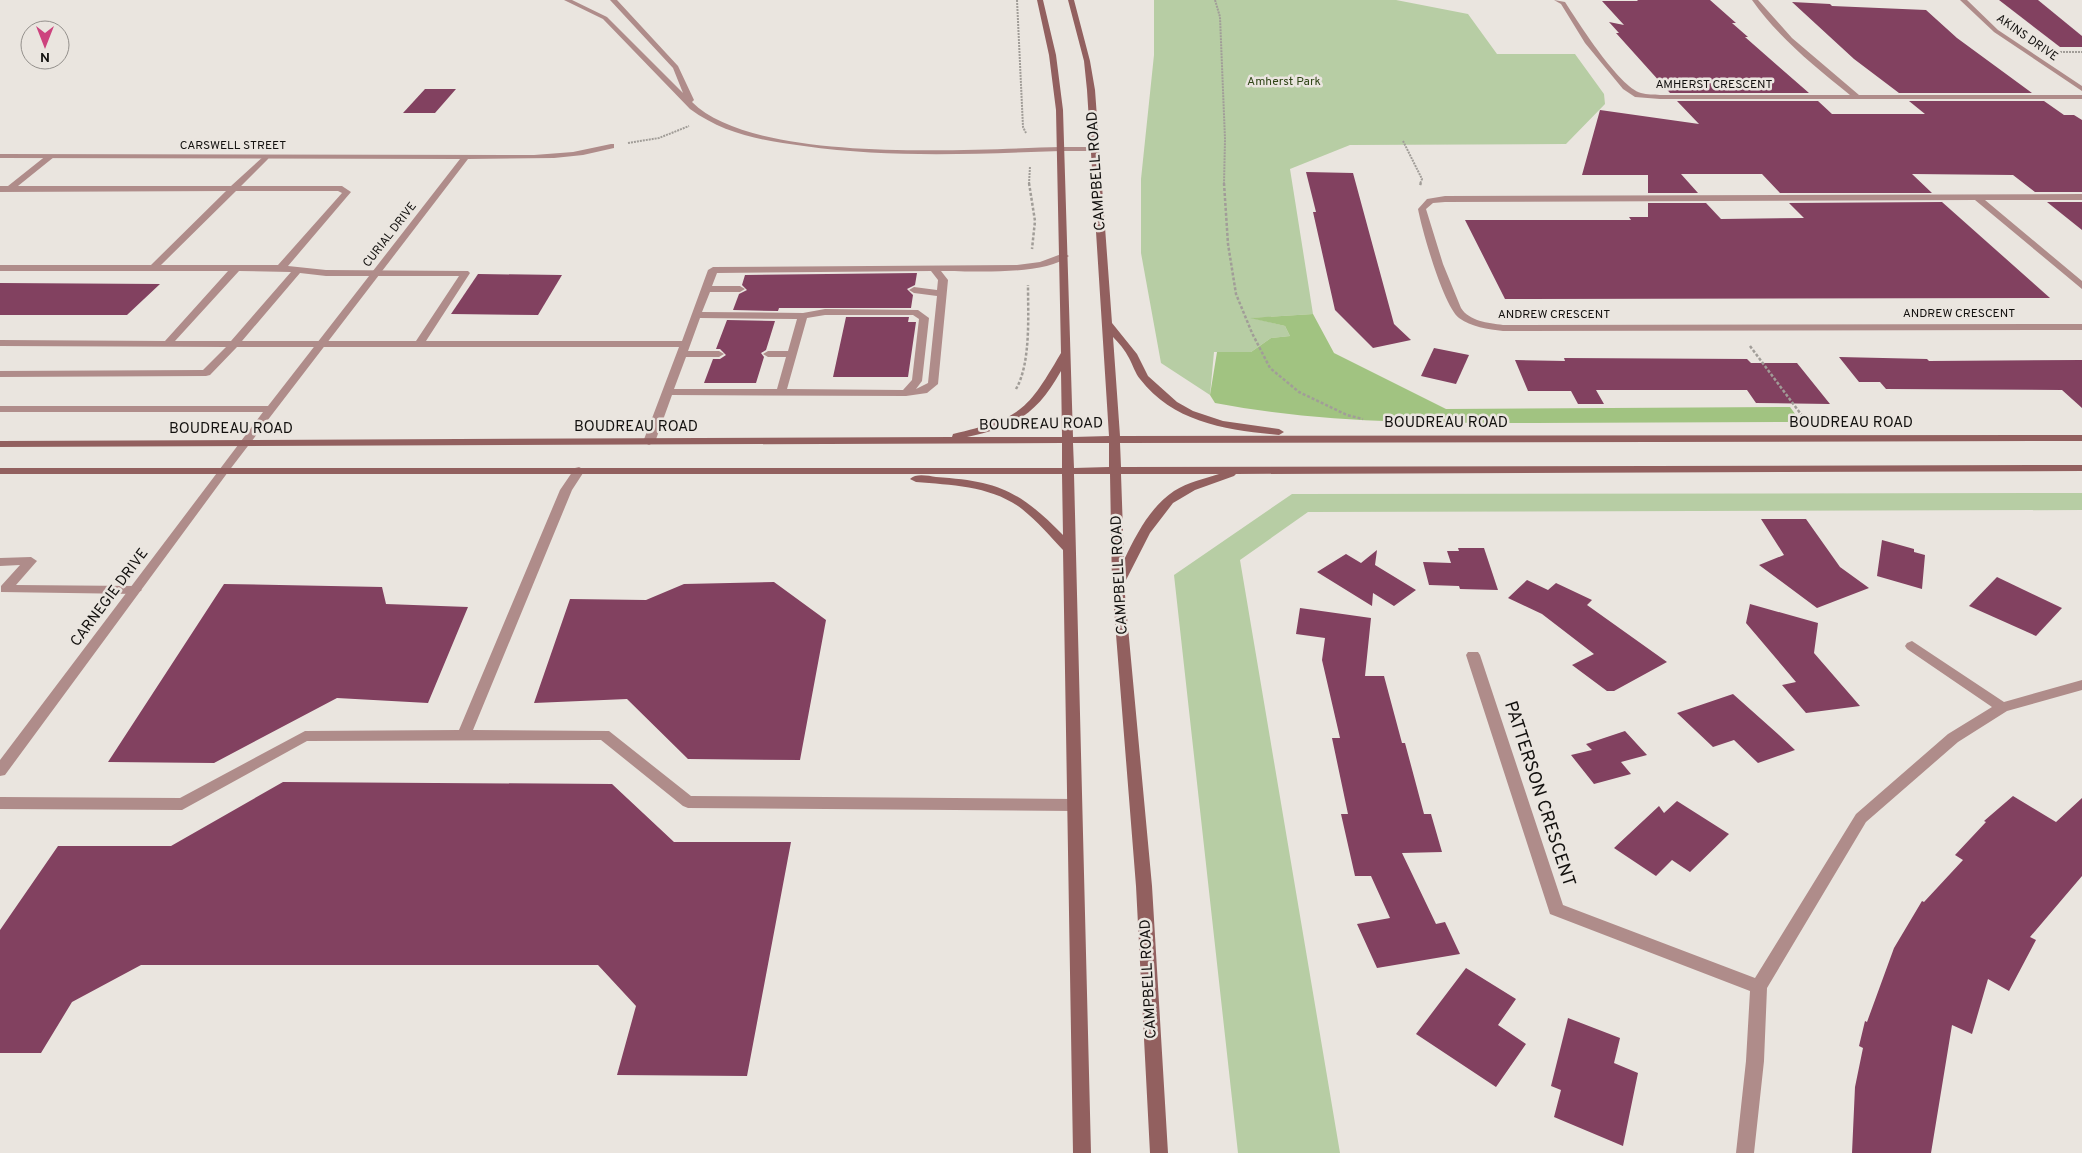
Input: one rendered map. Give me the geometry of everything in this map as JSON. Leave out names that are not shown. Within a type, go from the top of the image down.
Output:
[{"type":"main road","points":[[1040,0],[1055,66],[1061,149],[1067,350],[1067,440],[1082,1153]]},
{"type":"main road","name":"CAMPBELL ROAD","points":[[1071,0],[1088,61],[1095,149],[1108,324],[1116,471],[1118,584],[1144,886],[1160,1153]]},
{"type":"main road","points":[[1108,324],[1132,354],[1142,376],[1179,410],[1204,420],[1239,428],[1341,439]]},
{"type":"main road","points":[[935,442],[998,426],[1020,415],[1045,390],[1067,350]]},
{"type":"main road","name":"BOUDREAU ROAD","points":[[0,444],[935,442],[1114,439],[2082,438]]},
{"type":"main road","points":[[0,471],[1116,471],[2082,468]]},
{"type":"main road","points":[[1118,584],[1144,533],[1165,504],[1179,493],[1242,470]]},
{"type":"main road","points":[[811,471],[962,482],[992,490],[1018,500],[1070,549]]},
{"type":"street","points":[[567,0],[608,21],[693,107],[708,118],[734,130],[761,138],[832,148],[881,152],[1095,149]]},
{"type":"street","points":[[613,0],[676,67],[693,107]]},
{"type":"street","name":"AMHERST CRESCENT","points":[[1557,0],[1563,4],[1587,42],[1626,87],[1638,95],[1660,97],[2082,97]]},
{"type":"street","points":[[1755,0],[1790,40],[1857,97]]},
{"type":"street","name":"AKINS DRIVE","points":[[1963,0],[1996,31],[2082,89]]},
{"type":"street","points":[[466,158],[565,156],[592,152],[611,146]]},
{"type":"street","name":"CARSWELL STREET","points":[[0,156],[466,158]]},
{"type":"street","points":[[10,188],[50,156]]},
{"type":"street","points":[[153,268],[265,157]]},
{"type":"street","name":"CURIAL DRIVE","points":[[244,444],[466,158]]},
{"type":"street","points":[[0,189],[339,188],[347,192],[281,268]]},
{"type":"street","points":[[1978,198],[2082,286]]},
{"type":"street","name":"ANDREW CRESCENT","points":[[2082,198],[1446,199],[1430,201],[1422,210],[1453,304],[1459,313],[1471,321],[1485,326],[1503,328],[2082,327]]},
{"type":"street","points":[[649,442],[713,270],[1030,266],[1064,256]]},
{"type":"street","points":[[0,268],[281,268],[326,273],[465,273],[419,344]]},
{"type":"street","points":[[168,343],[236,268]]},
{"type":"street","points":[[668,392],[906,393],[923,391],[933,384],[942,295],[943,280],[933,268]]},
{"type":"street","points":[[0,374],[206,373],[234,344],[296,270]]},
{"type":"street","points":[[706,289],[740,289]]},
{"type":"street","points":[[914,290],[935,292],[942,295]]},
{"type":"street","points":[[696,315],[803,316],[825,312],[915,312],[924,318],[917,381],[906,393]]},
{"type":"street","points":[[781,393],[803,316]]},
{"type":"street","points":[[0,343],[419,344],[684,349],[719,354]]},
{"type":"street","points":[[768,354],[792,354]]},
{"type":"street","name":"BOUDREAU ROAD","points":[[0,409],[271,409]]},
{"type":"street","name":"CARNEGIE DRIVE","points":[[0,771],[244,444]]},
{"type":"street","points":[[464,736],[566,490],[579,470]]},
{"type":"street","points":[[0,562],[31,561],[3,592]]},
{"type":"street","points":[[3,592],[136,590]]},
{"type":"street","points":[[1912,646],[2002,707]]},
{"type":"street","name":"PATTERSON CRESCENT","points":[[1473,655],[1556,909],[1759,987]]},
{"type":"street","points":[[1745,1153],[1755,1061],[1759,987],[1861,818],[1952,738],[2002,707],[2082,685]]},
{"type":"street","points":[[0,803],[182,804],[305,736],[604,735],[688,802],[1074,805]]},
{"type":"path","points":[[1017,0],[1023,127],[1026,131]]},
{"type":"path","points":[[1216,0],[1220,16],[1225,139],[1224,198],[1228,244],[1236,294],[1252,333],[1270,368],[1299,392],[1348,415],[1366,420]]},
{"type":"path","points":[[2057,52],[2082,52]]},
{"type":"path","points":[[611,146],[659,138],[708,118]]},
{"type":"path","points":[[1403,141],[1422,179],[1420,185]]},
{"type":"path","points":[[1015,392],[1020,382],[1028,337],[1028,289],[1035,219],[1029,182],[1028,171],[1030,168]]},
{"type":"path","points":[[1736,327],[1809,425]]},
{"type":"green space","name":"Amherst Park","points":[[1154,0],[1396,0],[1468,14],[1497,54],[1575,54],[1604,94],[1605,104],[1566,144],[1350,145],[1290,169],[1313,314],[1252,318],[1285,326],[1290,336],[1271,338],[1251,352],[1214,352],[1210,395],[1161,363],[1141,253],[1141,179],[1154,55]]},
{"type":"green space","points":[[1313,314],[1334,353],[1446,409],[1790,407],[1801,422],[1412,422],[1294,415],[1215,403],[1210,395],[1217,352],[1251,352],[1271,338],[1290,336],[1285,326],[1250,318]]},
{"type":"green space","points":[[2082,493],[2082,510],[1308,512],[1240,560],[1340,1153],[1238,1153],[1174,575],[1292,494]]},
{"type":"building","points":[[1710,0],[1736,23],[1732,23],[1748,37],[1745,37],[1809,93],[1670,93],[1616,33],[1619,33],[1609,22],[1624,25],[1602,1]]},
{"type":"building","points":[[1999,0],[2038,0],[2082,36],[2082,47],[2060,47]]},
{"type":"building","points":[[1792,2],[1830,4],[1832,6],[1926,10],[1957,38],[2032,93],[1899,93],[1854,59]]},
{"type":"building","points":[[425,89],[456,89],[435,113],[403,113]]},
{"type":"building","points":[[1677,101],[1818,101],[1832,114],[1925,114],[1909,101],[2044,101],[2064,115],[2074,115],[2082,120],[2082,192],[2035,192],[2013,175],[1912,174],[1932,193],[1780,193],[1762,174],[1681,174],[1698,193],[1648,193],[1648,175],[1582,175],[1600,110],[1699,124]]},
{"type":"building","points":[[1306,172],[1353,173],[1394,324],[1411,340],[1373,348],[1335,310],[1313,212],[1316,212]]},
{"type":"building","points":[[1942,202],[2050,298],[1505,299],[1465,220],[1631,220],[1629,217],[1648,217],[1648,203],[1706,203],[1721,219],[1804,218],[1789,203]]},
{"type":"building","points":[[2047,202],[2082,202],[2082,230]]},
{"type":"building","points":[[917,273],[915,285],[907,289],[913,295],[911,308],[779,308],[778,311],[733,310],[739,294],[747,290],[742,285],[745,275]]},
{"type":"building","points":[[478,274],[562,275],[538,315],[451,314]]},
{"type":"building","points":[[0,283],[160,284],[127,315],[0,315]]},
{"type":"building","points":[[846,317],[909,317],[908,322],[916,322],[908,377],[833,377]]},
{"type":"building","points":[[727,320],[775,321],[766,350],[761,353],[764,357],[756,383],[704,383],[713,359],[720,359],[726,355],[720,349],[716,349]]},
{"type":"building","points":[[1434,348],[1469,355],[1456,384],[1421,376]]},
{"type":"building","points":[[1839,357],[1927,359],[1929,361],[2082,360],[2082,408],[2062,390],[1886,389],[1880,382],[1859,382]]},
{"type":"building","points":[[1564,358],[1747,359],[1751,363],[1797,363],[1830,404],[1756,403],[1747,390],[1596,390],[1604,404],[1578,404],[1571,391],[1528,391],[1515,360],[1565,361]]},
{"type":"building","points":[[1761,519],[1806,519],[1840,567],[1869,588],[1817,608],[1759,565],[1784,555]]},
{"type":"building","points":[[1882,540],[1914,549],[1914,552],[1925,555],[1922,589],[1877,576]]},
{"type":"building","points":[[1458,548],[1484,548],[1498,590],[1460,589],[1459,586],[1429,585],[1423,562],[1451,563],[1447,551],[1459,551]]},
{"type":"building","points":[[1377,550],[1375,565],[1416,590],[1394,606],[1373,593],[1372,606],[1317,572],[1346,554],[1361,563]]},
{"type":"building","points":[[1997,577],[2062,608],[2036,636],[1969,606]]},
{"type":"building","points":[[1527,580],[1548,590],[1556,583],[1592,600],[1587,605],[1667,662],[1614,691],[1607,691],[1572,665],[1594,654],[1542,614],[1508,598]]},
{"type":"building","points":[[774,582],[826,620],[800,760],[688,759],[627,699],[534,703],[570,599],[646,600],[684,584]]},
{"type":"building","points":[[224,584],[382,587],[386,604],[468,607],[428,703],[337,698],[214,763],[108,762]]},
{"type":"building","points":[[1750,604],[1818,623],[1814,653],[1860,706],[1806,713],[1782,685],[1796,682],[1746,623]]},
{"type":"building","points":[[1300,608],[1371,618],[1365,676],[1384,676],[1402,743],[1405,743],[1424,814],[1431,814],[1442,852],[1402,853],[1436,924],[1445,922],[1460,954],[1377,968],[1357,924],[1390,918],[1371,876],[1355,876],[1341,814],[1348,814],[1332,738],[1340,738],[1322,660],[1325,638],[1296,634]]},
{"type":"building","points":[[1733,694],[1795,750],[1758,763],[1734,740],[1713,747],[1677,713]]},
{"type":"building","points":[[1625,731],[1647,755],[1621,762],[1631,774],[1594,784],[1571,755],[1592,750],[1586,744]]},
{"type":"building","points":[[283,782],[612,784],[674,842],[791,842],[747,1076],[617,1075],[636,1006],[598,965],[141,965],[72,1002],[41,1053],[0,1053],[0,930],[58,846],[171,846]]},
{"type":"building","points":[[2013,796],[2056,822],[2082,798],[2082,876],[2030,937],[2036,940],[2009,991],[1988,979],[1972,1034],[1952,1025],[1931,1153],[1852,1153],[1855,1087],[1863,1048],[1859,1046],[1865,1021],[1867,1022],[1894,948],[1922,901],[1924,902],[1963,860],[1955,855],[1986,822],[1984,821]]},
{"type":"building","points":[[1677,801],[1729,834],[1690,872],[1672,860],[1656,876],[1614,848],[1659,806],[1664,813]]},
{"type":"building","points":[[1466,968],[1516,999],[1498,1025],[1526,1044],[1496,1087],[1416,1034]]},
{"type":"building","points":[[1568,1018],[1620,1038],[1614,1063],[1638,1073],[1623,1146],[1554,1117],[1561,1090],[1551,1086]]}]
